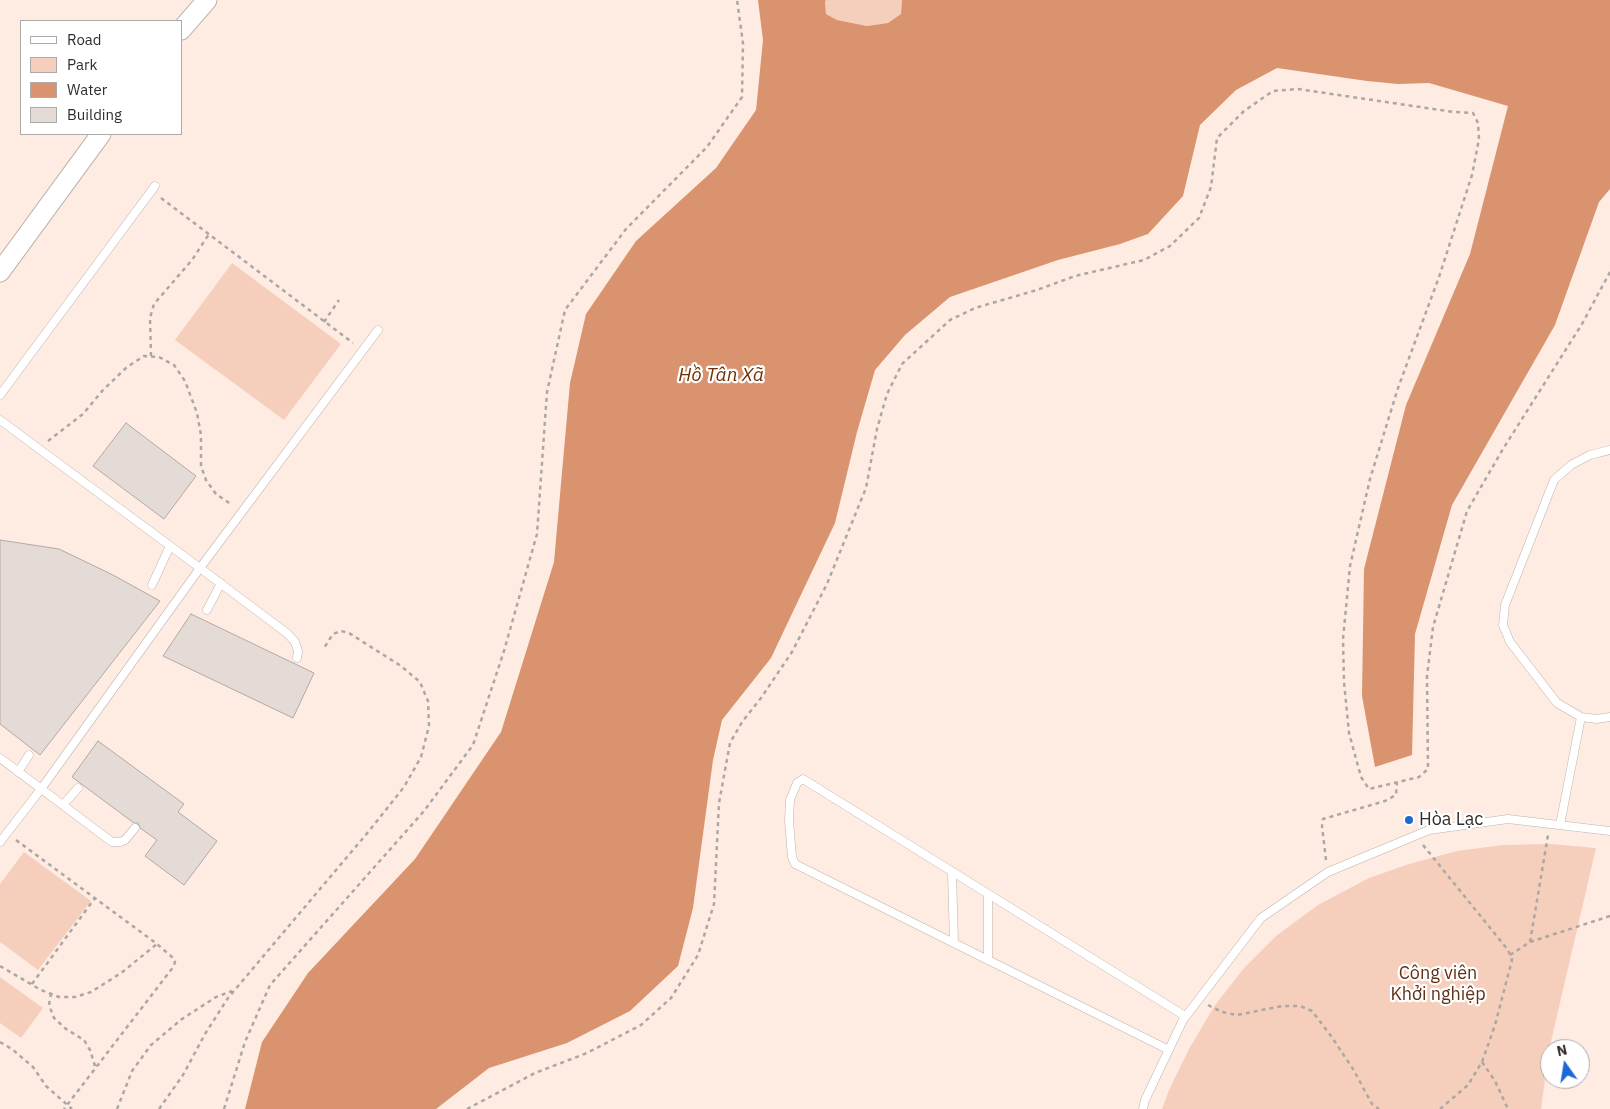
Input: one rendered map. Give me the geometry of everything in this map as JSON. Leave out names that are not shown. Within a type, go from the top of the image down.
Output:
[{"type":"street","points":[[182,29],[207,0]]},
{"type":"street","points":[[0,272],[101,135]]},
{"type":"lane","points":[[0,396],[155,186]]},
{"type":"lane","points":[[0,842],[41,789],[200,568],[378,330]]},
{"type":"lane","points":[[0,420],[288,634],[296,642],[297,658]]},
{"type":"lane","points":[[1610,450],[1590,455],[1571,465],[1554,480],[1505,605],[1503,625],[1510,642],[1558,703],[1580,717],[1610,717]]},
{"type":"lane","points":[[152,585],[170,546]]},
{"type":"lane","points":[[207,610],[220,583]]},
{"type":"lane","points":[[1560,825],[1580,717]]},
{"type":"lane","points":[[18,772],[29,755]]},
{"type":"lane","points":[[0,758],[112,842],[125,840],[135,828]]},
{"type":"lane","points":[[1169,1050],[794,864],[789,821],[790,800],[797,783],[803,779],[952,873],[1186,1016]]},
{"type":"lane","points":[[63,805],[78,788]]},
{"type":"lane","points":[[1143,1109],[1145,1100],[1186,1016],[1261,918],[1328,872],[1429,830],[1508,820],[1610,831]]},
{"type":"lane","points":[[952,873],[954,943]]},
{"type":"lane","points":[[988,895],[988,960]]},
{"type":"path","points":[[224,1109],[245,1042],[270,985],[424,811],[474,745],[504,651],[537,534],[547,392],[565,310],[626,229],[707,147],[742,97],[743,43],[737,0]]},
{"type":"path","points":[[467,1109],[535,1073],[587,1053],[642,1025],[670,998],[698,955],[714,904],[719,803],[730,743],[742,722],[761,698],[792,652],[827,584],[866,488],[884,403],[902,364],[950,320],[975,308],[1037,290],[1075,276],[1144,260],[1170,246],[1199,218],[1211,187],[1217,138],[1244,111],[1273,91],[1298,89],[1454,112],[1473,113],[1478,123],[1479,139],[1472,175],[1439,277],[1392,406],[1370,479],[1350,566],[1343,639],[1344,682],[1349,733],[1361,777],[1369,789],[1419,778],[1428,769],[1427,676],[1433,626],[1467,511],[1502,450],[1582,324],[1610,272]]},
{"type":"path","points":[[161,198],[353,343]]},
{"type":"path","points":[[151,356],[150,318],[154,304],[192,260],[209,234]]},
{"type":"path","points":[[324,322],[339,300]]},
{"type":"path","points":[[46,441],[83,414],[103,390],[127,367],[144,356],[159,356],[174,365],[185,381],[197,413],[201,435],[202,466],[206,480],[216,494],[232,505]]},
{"type":"path","points":[[160,1109],[183,1075],[205,1034],[234,990],[369,831],[404,787],[421,758],[429,726],[428,701],[420,682],[401,666],[349,633],[333,634],[324,648]]},
{"type":"path","points":[[1328,872],[1322,826],[1323,819],[1385,801],[1396,795],[1397,783]]},
{"type":"path","points":[[1530,942],[1550,824]]},
{"type":"path","points":[[1415,836],[1508,950],[1512,960],[1495,1025],[1482,1062],[1468,1085],[1440,1109]]},
{"type":"path","points":[[16,840],[157,944],[172,956],[175,961],[174,966],[64,1109]]},
{"type":"path","points":[[32,984],[95,898]]},
{"type":"path","points":[[1510,955],[1530,942],[1610,916]]},
{"type":"path","points":[[0,966],[51,994],[59,997],[75,996],[91,992],[121,973],[157,944]]},
{"type":"path","points":[[117,1109],[132,1071],[151,1045],[182,1019],[216,998],[234,990]]},
{"type":"path","points":[[51,994],[48,1006],[54,1018],[66,1029],[84,1040],[90,1050],[96,1069]]},
{"type":"path","points":[[1199,998],[1213,1008],[1236,1015],[1282,1006],[1300,1006],[1312,1011],[1354,1068],[1372,1104],[1379,1109]]},
{"type":"path","points":[[0,1042],[12,1049],[33,1067],[46,1086],[72,1109]]},
{"type":"path","points":[[1482,1062],[1495,1081],[1508,1109]]},
{"type":"shaded area","points":[[0,0],[1610,0],[1610,1109],[0,1109]]},
{"type":"green space","points":[[826,0],[902,0],[901,14],[888,23],[867,26],[837,20],[826,14]]},
{"type":"green space","points":[[232,263],[341,344],[284,420],[175,340]]},
{"type":"green space","name":"Công viên Khởi nghiệp","points":[[1551,844],[1596,848],[1552,1039],[1540,1039],[1540,1089],[1544,1089],[1541,1109],[1162,1109],[1189,1049],[1215,1005],[1244,968],[1276,936],[1318,905],[1369,878],[1409,864],[1457,851],[1503,845]]},
{"type":"green space","points":[[24,852],[91,901],[38,970],[0,942],[0,884]]},
{"type":"green space","points":[[0,977],[43,1008],[21,1038],[0,1023]]},
{"type":"water","name":"Hồ Tân Xã","points":[[758,0],[826,0],[826,14],[837,20],[867,26],[888,23],[901,14],[902,0],[1610,0],[1610,189],[1599,202],[1555,325],[1452,505],[1415,634],[1412,755],[1375,767],[1362,696],[1364,569],[1406,405],[1470,254],[1508,106],[1429,83],[1398,84],[1367,81],[1277,68],[1236,90],[1200,125],[1183,196],[1148,234],[1120,244],[1058,260],[950,297],[905,335],[875,370],[857,432],[835,523],[771,658],[722,720],[713,760],[693,908],[678,966],[630,1011],[567,1043],[489,1068],[436,1109],[245,1109],[262,1042],[308,973],[415,859],[501,732],[554,562],[570,383],[586,314],[636,241],[716,168],[756,110],[763,40]]},
{"type":"building","points":[[126,423],[196,476],[164,519],[93,466]]},
{"type":"building","points":[[0,540],[59,549],[113,575],[160,601],[40,755],[0,724]]},
{"type":"building","points":[[191,614],[314,673],[293,718],[163,656]]},
{"type":"building","points":[[98,741],[184,804],[178,812],[217,841],[184,885],[145,856],[157,840],[140,828],[138,823],[134,823],[72,777]]},
{"type":"place","name":"Hòa Lạc","points":[[1409,820]]}]
